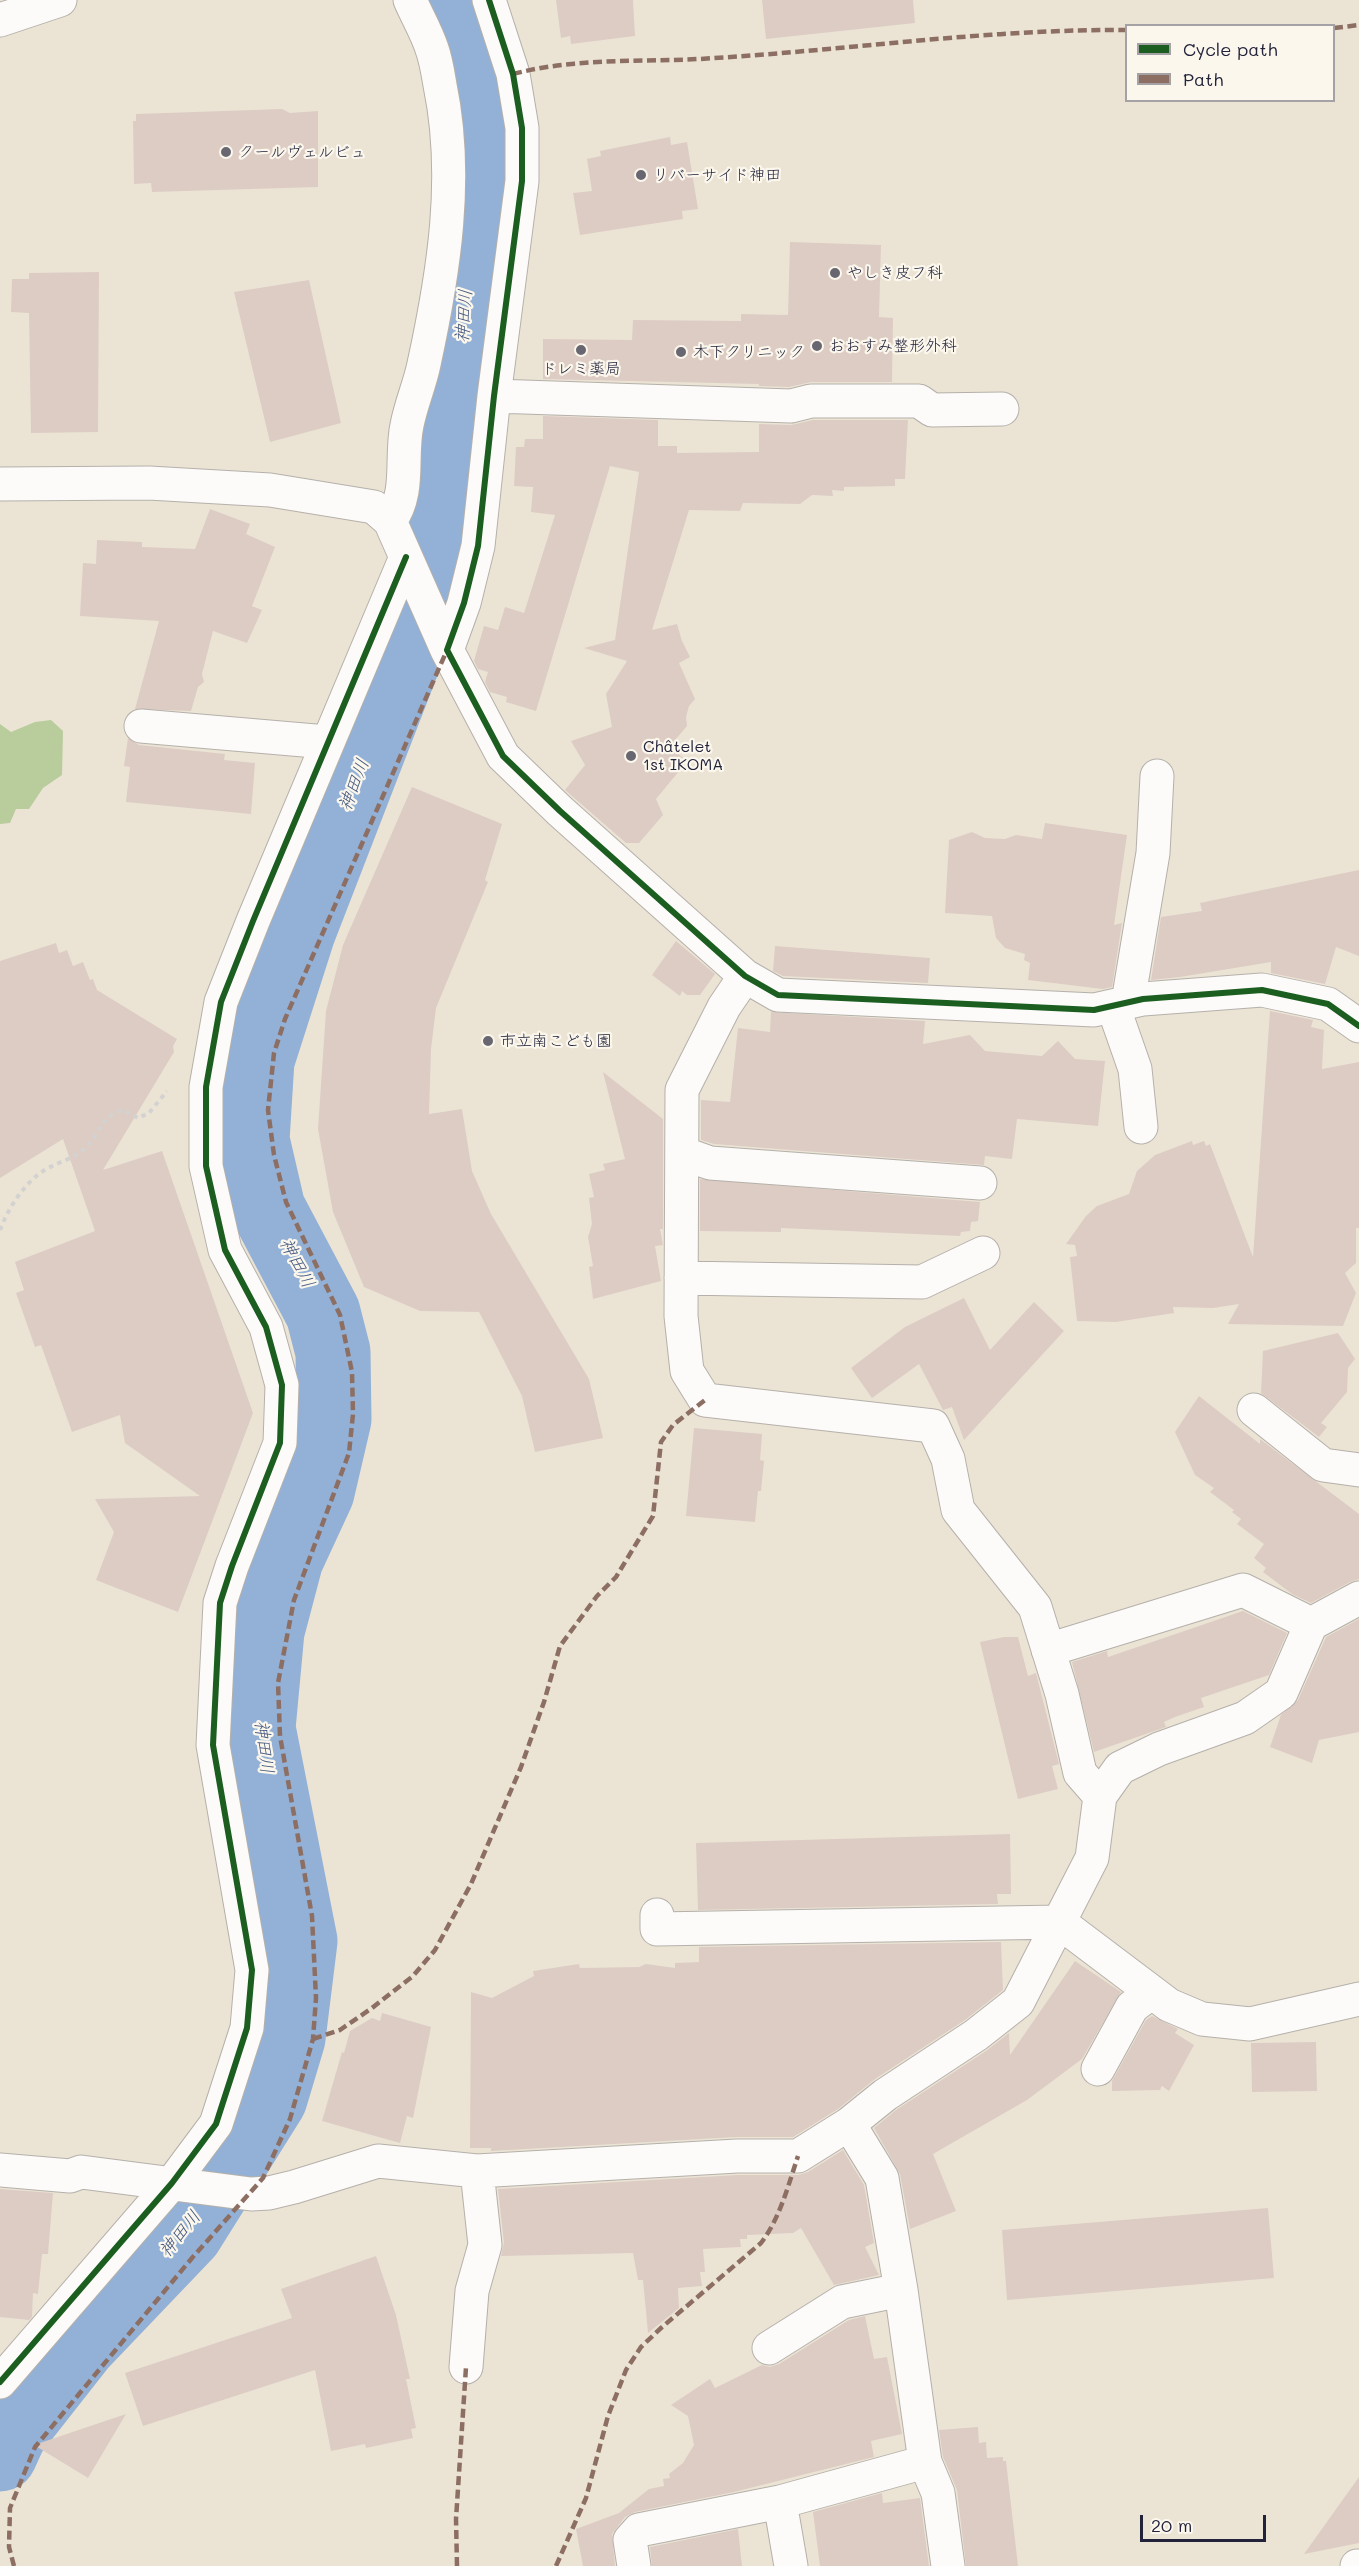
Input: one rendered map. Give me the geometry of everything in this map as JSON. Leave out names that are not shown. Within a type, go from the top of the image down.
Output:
[{"type":"main road","points":[[0,20],[60,0]]},
{"type":"main road","points":[[390,521],[398,510],[401,496],[406,465],[404,438],[410,408],[424,365],[450,209],[447,121],[433,50],[410,0]]},
{"type":"main road","points":[[441,638],[464,603],[478,546],[494,396],[522,181],[522,128],[513,74],[489,0]]},
{"type":"main road","points":[[494,396],[791,406],[811,401],[920,401],[932,410],[1002,409]]},
{"type":"main road","points":[[0,484],[149,483],[270,490],[374,507],[390,521],[441,638],[503,756],[560,811],[745,976],[778,995],[1094,1010],[1121,1004],[1262,990],[1328,1004],[1359,1026]]},
{"type":"main road","points":[[0,2382],[172,2183],[216,2124],[247,2028],[252,1970],[213,1745],[220,1604],[232,1566],[280,1443],[282,1385],[266,1327],[225,1250],[206,1166],[204,1125],[207,1075],[221,1002],[327,742],[411,566]]},
{"type":"main road","points":[[141,726],[327,742]]},
{"type":"main road","points":[[1141,1127],[1135,1069],[1121,1004],[1153,854],[1157,776]]},
{"type":"main road","points":[[745,976],[724,1007],[682,1090],[681,1316],[687,1371],[705,1400],[933,1426],[948,1459],[958,1510],[1035,1607],[1062,1694],[1080,1773],[1100,1796]]},
{"type":"main road","points":[[682,1153],[710,1163],[980,1183]]},
{"type":"main road","points":[[681,1278],[922,1282],[983,1253]]},
{"type":"main road","points":[[1254,1410],[1323,1464],[1359,1470]]},
{"type":"main road","points":[[1048,1650],[1243,1590],[1311,1624]]},
{"type":"main road","points":[[0,2170],[70,2176],[81,2172],[243,2193],[269,2193],[378,2161],[477,2171],[737,2157],[798,2157],[849,2124],[885,2094],[976,2035],[1018,2002],[1092,1858],[1100,1796],[1120,1768],[1159,1749],[1245,1718],[1281,1693],[1311,1624],[1359,1598]]},
{"type":"main road","points":[[657,1915],[657,1929],[1059,1922],[1169,2005],[1202,2019],[1250,2024],[1359,1999]]},
{"type":"main road","points":[[1098,2069],[1132,2007],[1152,1992]]},
{"type":"main road","points":[[849,2124],[882,2178],[901,2290],[925,2462],[938,2493],[948,2566]]},
{"type":"main road","points":[[466,2367],[472,2291],[485,2245],[477,2171]]},
{"type":"main road","points":[[769,2348],[842,2302],[901,2290]]},
{"type":"main road","points":[[634,2566],[630,2540],[639,2530],[780,2502],[925,2462]]},
{"type":"main road","points":[[780,2502],[791,2566]]},
{"type":"path","points":[[0,1230],[20,1194],[40,1173],[75,1156],[90,1144],[102,1123],[112,1112],[123,1110],[138,1118],[149,1113],[178,1081],[207,1075]]},
{"type":"green space","points":[[51,720],[63,731],[62,775],[43,788],[29,809],[16,809],[10,823],[0,824],[0,724],[11,732],[35,722]]},
{"type":"building","points":[[556,0],[633,0],[635,36],[571,44],[570,36],[561,38]]},
{"type":"building","points":[[762,0],[913,0],[915,23],[766,39]]},
{"type":"building","name":"クールヴェルビュ","points":[[282,109],[290,113],[318,111],[318,187],[152,192],[151,183],[134,184],[133,121],[136,121],[136,114]]},
{"type":"building","name":"リバーサイド神田","points":[[670,137],[671,145],[687,142],[698,209],[682,211],[683,219],[580,235],[573,193],[592,191],[587,159],[601,156],[600,151]]},
{"type":"building","points":[[790,242],[881,245],[879,317],[893,318],[892,382],[811,382],[789,387],[759,386],[759,384],[543,379],[543,339],[632,340],[633,320],[741,321],[741,314],[788,315]]},
{"type":"building","points":[[99,272],[98,432],[31,433],[29,313],[11,312],[12,279],[29,279],[29,273]]},
{"type":"building","points":[[309,280],[341,423],[270,442],[234,292]]},
{"type":"building","points":[[543,416],[658,420],[658,446],[677,446],[677,453],[759,452],[759,424],[791,425],[813,420],[908,420],[905,479],[895,479],[895,486],[844,487],[844,491],[832,490],[833,496],[812,495],[800,504],[743,503],[740,511],[689,510],[652,630],[677,624],[690,657],[679,663],[695,699],[689,706],[686,717],[687,726],[670,746],[684,759],[680,770],[656,799],[663,815],[639,843],[626,843],[565,790],[585,765],[571,741],[612,727],[606,694],[627,661],[584,648],[615,640],[639,472],[610,466],[536,711],[506,702],[507,697],[490,692],[485,682],[488,672],[478,669],[474,661],[484,626],[498,630],[505,607],[524,613],[555,515],[531,512],[533,487],[514,486],[516,447],[524,447],[525,439],[543,439]]},
{"type":"building","points":[[210,509],[250,524],[246,534],[275,547],[252,606],[262,610],[247,643],[213,631],[202,674],[204,682],[198,687],[191,711],[135,709],[159,621],[80,616],[83,563],[96,564],[97,540],[142,542],[142,547],[195,549]]},
{"type":"building","points":[[128,738],[139,745],[225,754],[224,760],[255,763],[251,814],[126,802],[130,767],[124,766]]},
{"type":"building","points":[[412,787],[502,824],[485,880],[488,882],[436,1008],[431,1049],[429,1114],[462,1109],[472,1171],[491,1214],[589,1379],[603,1438],[535,1452],[522,1396],[479,1312],[420,1311],[364,1287],[333,1212],[318,1129],[326,1011],[343,945]]},
{"type":"building","points":[[1045,823],[1127,835],[1114,925],[1122,923],[1112,987],[1103,989],[1028,980],[1030,963],[1024,960],[1025,954],[1005,948],[996,938],[992,916],[945,913],[949,840],[972,832],[985,838],[1005,839],[1016,835],[1042,839]]},
{"type":"building","points":[[1359,870],[1359,956],[1336,947],[1325,984],[1271,973],[1271,962],[1151,980],[1161,917],[1202,911],[1200,903]]},
{"type":"building","points":[[676,941],[715,974],[700,995],[687,995],[682,991],[680,996],[652,975]]},
{"type":"building","points":[[56,943],[59,953],[67,950],[73,966],[83,962],[97,990],[177,1039],[173,1046],[174,1052],[103,1170],[162,1151],[253,1413],[178,1612],[96,1580],[114,1532],[95,1499],[200,1496],[125,1443],[120,1415],[72,1432],[41,1345],[35,1347],[16,1293],[24,1290],[15,1262],[95,1231],[63,1139],[0,1178],[0,961]]},
{"type":"building","points":[[775,946],[930,958],[928,983],[783,976],[773,971]]},
{"type":"building","points":[[1270,1011],[1313,1020],[1311,1027],[1324,1030],[1322,1069],[1359,1062],[1359,1228],[1356,1228],[1356,1263],[1345,1273],[1356,1293],[1343,1326],[1228,1324],[1239,1304],[1213,1308],[1173,1307],[1174,1313],[1116,1322],[1077,1321],[1070,1257],[1077,1256],[1075,1245],[1066,1244],[1086,1216],[1097,1206],[1129,1194],[1137,1171],[1155,1155],[1192,1141],[1193,1145],[1204,1141],[1206,1146],[1210,1144],[1253,1257]]},
{"type":"building","points":[[771,1012],[925,1021],[923,1044],[970,1035],[985,1051],[1042,1056],[1058,1041],[1075,1059],[1105,1061],[1098,1126],[1017,1119],[1012,1159],[985,1156],[984,1165],[714,1144],[701,1140],[701,1100],[730,1102],[738,1028],[770,1032]]},
{"type":"building","points":[[603,1072],[663,1119],[663,1229],[660,1229],[663,1245],[655,1246],[661,1281],[593,1299],[589,1267],[593,1266],[588,1237],[592,1224],[589,1198],[594,1197],[589,1174],[605,1170],[603,1164],[625,1159]]},
{"type":"building","points":[[700,1179],[980,1202],[978,1221],[971,1222],[970,1231],[961,1232],[960,1236],[781,1228],[781,1232],[700,1231]]},
{"type":"building","points":[[964,1298],[990,1350],[1034,1302],[1064,1331],[964,1440],[952,1407],[943,1410],[919,1364],[872,1398],[851,1368],[905,1327]]},
{"type":"building","points":[[1338,1333],[1355,1359],[1348,1368],[1347,1392],[1321,1423],[1327,1427],[1319,1437],[1261,1393],[1263,1351]]},
{"type":"building","points":[[1199,1396],[1260,1444],[1260,1439],[1359,1514],[1359,1579],[1311,1603],[1292,1594],[1263,1572],[1266,1568],[1254,1558],[1264,1544],[1237,1524],[1241,1519],[1232,1512],[1234,1510],[1210,1492],[1214,1488],[1195,1475],[1175,1432]]},
{"type":"building","points":[[694,1428],[762,1434],[760,1460],[764,1461],[755,1522],[686,1516]]},
{"type":"building","points":[[1243,1611],[1287,1633],[1269,1675],[1201,1698],[1204,1707],[1164,1722],[1166,1727],[1094,1752],[1072,1662],[1107,1651],[1108,1657]]},
{"type":"building","points":[[1359,1619],[1359,1732],[1319,1740],[1312,1763],[1270,1747],[1281,1715],[1298,1700],[1326,1637]]},
{"type":"building","points":[[1004,1637],[1018,1637],[1028,1676],[1036,1673],[1059,1764],[1052,1766],[1058,1789],[1018,1799],[980,1642]]},
{"type":"building","points":[[1010,1834],[1011,1894],[997,1894],[998,1904],[698,1910],[696,1843]]},
{"type":"building","points":[[1001,1942],[1003,1990],[965,2020],[875,2079],[838,2109],[793,2137],[736,2137],[491,2151],[491,2148],[470,2148],[471,1992],[492,1998],[534,1976],[533,1971],[579,1964],[580,1968],[639,1967],[646,1964],[675,1968],[675,1963],[699,1962],[699,1947]]},
{"type":"building","points":[[1075,1961],[1121,1992],[1082,2059],[1027,2100],[933,2154],[956,2211],[910,2229],[900,2174],[874,2128],[896,2110],[986,2051],[1009,2033],[1010,2055]]},
{"type":"building","points":[[382,2013],[431,2027],[413,2118],[407,2116],[400,2143],[322,2121],[350,2031],[372,2018],[380,2021]]},
{"type":"building","points":[[1152,2016],[1178,2029],[1175,2033],[1194,2045],[1169,2091],[1162,2086],[1160,2090],[1112,2091],[1112,2081],[1146,2020]]},
{"type":"building","points":[[1316,2042],[1317,2091],[1252,2092],[1251,2043]]},
{"type":"building","points":[[843,2150],[864,2185],[874,2243],[865,2247],[879,2275],[834,2285],[801,2228],[793,2233],[747,2235],[747,2239],[740,2239],[741,2247],[703,2249],[705,2272],[700,2272],[702,2286],[678,2288],[679,2308],[648,2333],[643,2280],[638,2280],[633,2253],[501,2256],[504,2243],[498,2189],[738,2175],[798,2175],[808,2172]]},
{"type":"building","points":[[0,2189],[53,2193],[48,2254],[42,2254],[38,2294],[33,2293],[32,2317],[29,2320],[0,2317]]},
{"type":"building","points":[[1268,2208],[1274,2278],[1007,2300],[1002,2230]]},
{"type":"building","points":[[376,2256],[396,2315],[410,2379],[406,2379],[416,2428],[411,2429],[413,2438],[366,2448],[365,2444],[331,2451],[315,2370],[143,2426],[125,2373],[292,2318],[281,2289]]},
{"type":"building","points":[[865,2316],[874,2359],[887,2357],[902,2434],[871,2441],[874,2457],[734,2492],[635,2512],[625,2517],[612,2534],[615,2566],[583,2566],[576,2529],[619,2513],[649,2489],[664,2486],[663,2479],[670,2478],[669,2474],[683,2463],[694,2445],[688,2416],[671,2405],[710,2379],[715,2388],[762,2365],[770,2367],[779,2364],[849,2320]]},
{"type":"building","points":[[126,2414],[88,2478],[34,2445]]},
{"type":"building","points":[[978,2427],[979,2443],[986,2442],[987,2458],[1003,2457],[1003,2461],[1006,2461],[1018,2566],[966,2566],[957,2490],[943,2457],[939,2430]]},
{"type":"building","points":[[1359,2477],[1359,2543],[1304,2554]]},
{"type":"building","points":[[882,2493],[883,2503],[920,2498],[929,2566],[820,2566],[813,2512]]},
{"type":"building","points":[[738,2529],[742,2566],[652,2566],[650,2547]]},
{"type":"waterway","name":"神田川","points":[[0,2454],[10,2432],[80,2343],[186,2232],[270,2098],[288,2038],[300,1941],[258,1728],[267,1631],[286,1559],[317,1492],[334,1419],[333,1352],[323,1313],[268,1209],[252,1140],[257,1060],[298,932],[430,591],[430,578],[451,499],[476,166],[463,53],[441,0]]},
{"type":"marked path","points":[[1335,28],[1359,25]]},
{"type":"marked path","points":[[513,74],[582,63],[699,59],[1019,33],[1125,30]]},
{"type":"marked path","points":[[14,2566],[9,2547],[10,2508],[35,2447],[192,2258],[263,2178],[290,2119],[313,2039],[316,1998],[312,1916],[280,1736],[278,1683],[294,1600],[349,1453],[353,1414],[352,1372],[340,1315],[286,1202],[274,1155],[268,1110],[274,1053],[285,1019],[447,650]]},
{"type":"marked path","points":[[313,2039],[340,2030],[372,2008],[413,1976],[435,1950],[471,1884],[521,1767],[544,1702],[560,1646],[597,1596],[616,1577],[653,1516],[661,1442],[673,1425],[705,1400]]},
{"type":"marked path","points":[[556,2566],[586,2498],[608,2416],[626,2370],[641,2347],[661,2328],[761,2243],[778,2212],[798,2156]]},
{"type":"marked path","points":[[457,2566],[456,2519],[466,2367]]},
{"type":"cycle path","points":[[489,0],[513,74],[522,128],[522,181],[494,396],[478,546],[464,603],[447,650],[503,756],[560,811],[745,976],[778,995],[1094,1010],[1143,999],[1262,990],[1328,1004],[1359,1026]]},
{"type":"cycle path","points":[[0,2382],[172,2183],[216,2124],[247,2028],[252,1970],[213,1745],[220,1603],[280,1443],[282,1385],[266,1327],[225,1250],[206,1166],[206,1087],[221,1002],[406,557]]},
{"type":"place","name":"クールヴェルビュ","points":[[226,152]]},
{"type":"place","name":"リバーサイド神田","points":[[641,175]]},
{"type":"place","name":"やしき皮フ科","points":[[835,273]]},
{"type":"place","name":"おおすみ整形外科","points":[[817,346]]},
{"type":"place","name":"ドレミ薬局","points":[[581,350]]},
{"type":"place","name":"木下クリニック","points":[[681,352]]},
{"type":"place","name":"Châtelet 1st IKOMA","points":[[631,756]]},
{"type":"place","name":"市立南こども園","points":[[488,1041]]}]
